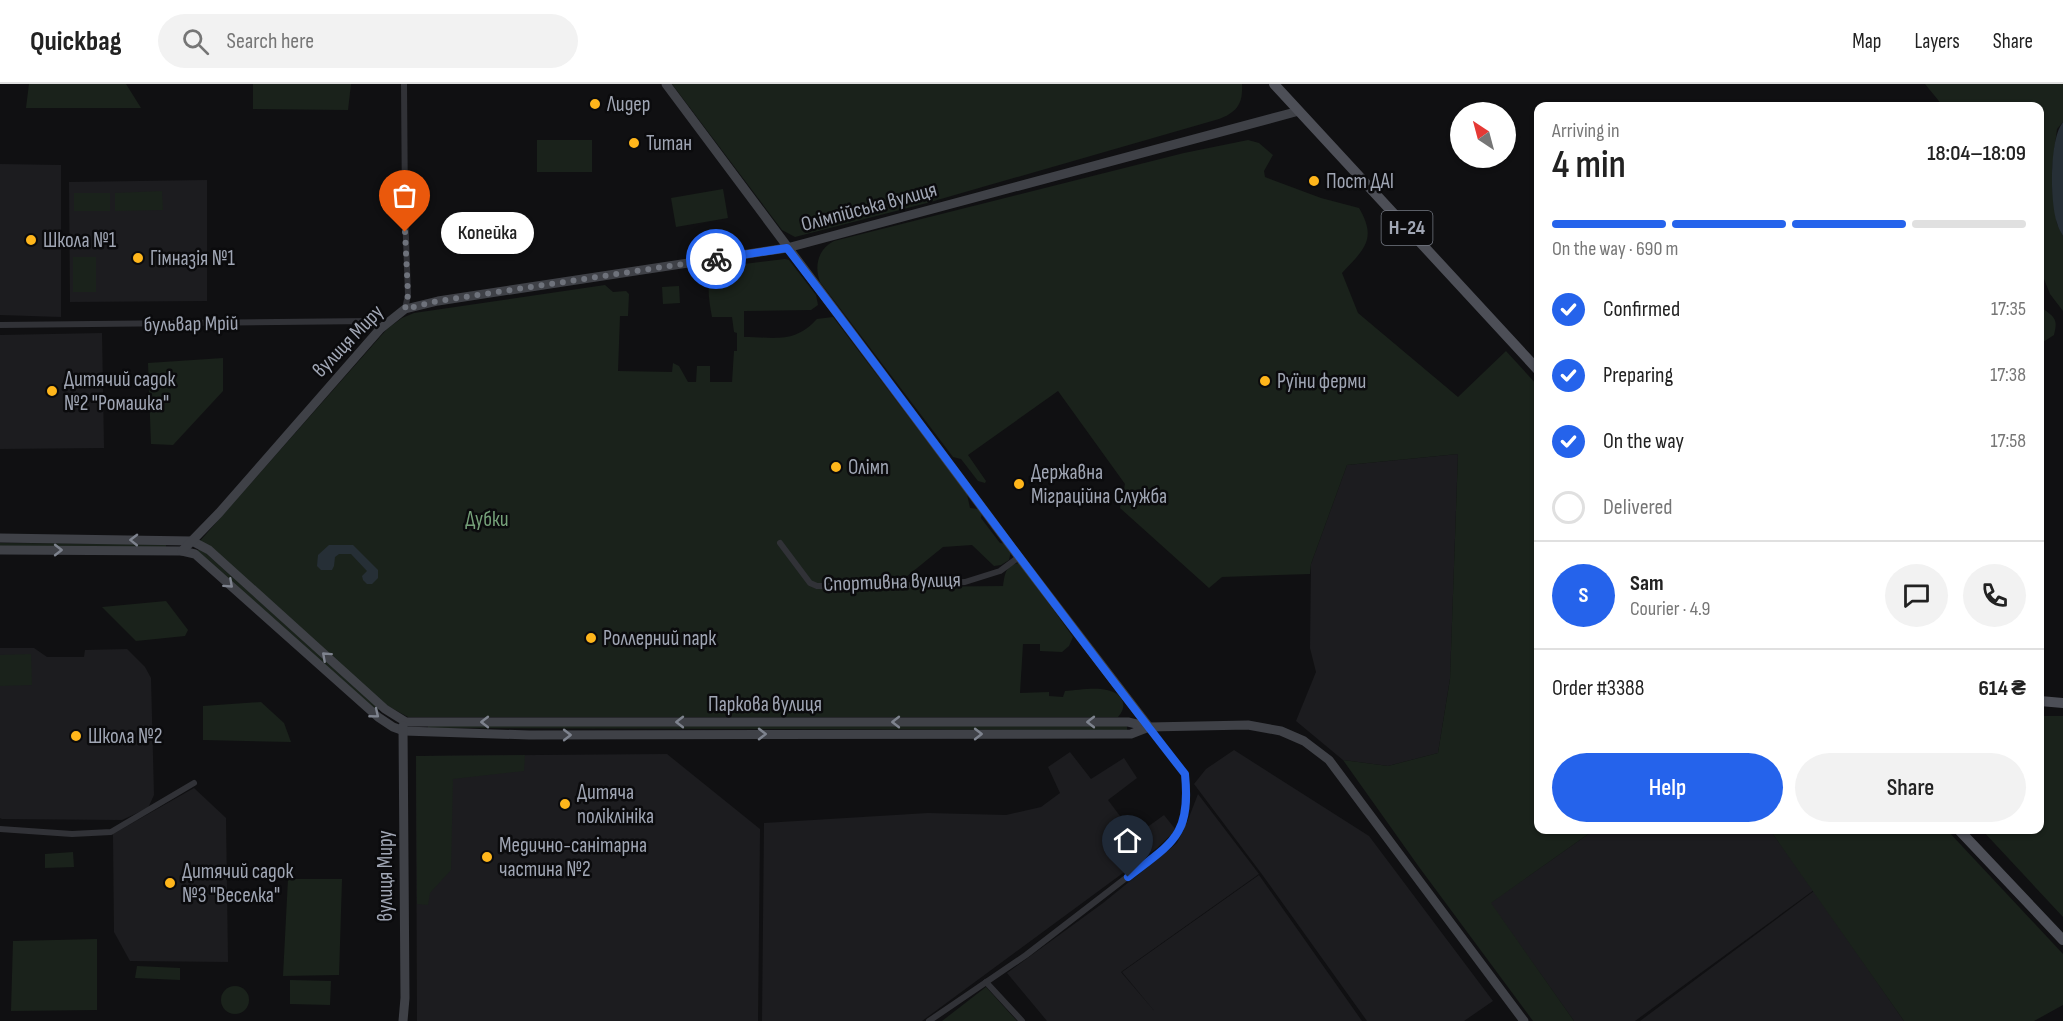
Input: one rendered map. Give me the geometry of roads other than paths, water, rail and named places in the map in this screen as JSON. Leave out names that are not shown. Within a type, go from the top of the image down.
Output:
[{"type":"main road","name":"Н-24","points":[[1274,84],[1534,366]]},
{"type":"main road","points":[[2044,701],[2063,703]]},
{"type":"main road","points":[[1963,834],[2063,940]]},
{"type":"street","name":"вулиця Миру","points":[[182,551],[219,513],[380,330],[405,309],[408,295],[404,84]]},
{"type":"street","points":[[666,84],[1019,557],[1185,774],[1187,798],[1182,825],[1170,844],[1049,938],[929,1021]]},
{"type":"street","name":"Олімпійська вулиця","points":[[405,309],[438,301],[787,248],[1299,111]]},
{"type":"street","name":"бульвар Мрій","points":[[0,325],[370,321],[380,330]]},
{"type":"street","points":[[0,538],[192,541]]},
{"type":"street","name":"Паркова вулиця","points":[[192,541],[209,550],[385,709],[406,722],[1128,722],[1149,727]]},
{"type":"street","name":"Спортивна вулиця","points":[[780,543],[810,583],[817,586],[895,586],[965,582],[1000,571],[1019,557]]},
{"type":"street","points":[[0,550],[182,551],[195,554],[378,717],[404,731]]},
{"type":"street","name":"вулиця Миру","points":[[400,718],[404,731],[403,1021]]},
{"type":"street","points":[[1149,727],[1248,725],[1281,731],[1304,741],[1329,760],[1524,1021]]},
{"type":"street","name":"Паркова вулиця","points":[[404,731],[529,735],[1131,734],[1149,727]]},
{"type":"street","points":[[0,829],[72,834],[111,832],[194,783]]},
{"type":"street","points":[[986,982],[1022,1021]]},
{"type":"place","name":"Лидер","points":[[595,104]]},
{"type":"place","name":"Титан","points":[[634,143]]},
{"type":"place","name":"Пост ДАІ","points":[[1314,181]]},
{"type":"place","name":"Копейка","points":[[405,232]]},
{"type":"place","name":"Школа №1","points":[[31,240]]},
{"type":"place","name":"Гімназія №1","points":[[138,258]]},
{"type":"place","name":"Руїни ферми","points":[[1265,381]]},
{"type":"place","name":"Дитячий садок №2 \"Ромашка\"","points":[[52,391]]},
{"type":"place","name":"Олімп","points":[[836,467]]},
{"type":"place","name":"Державна Міграційна Служба","points":[[1019,484]]},
{"type":"place","name":"Роллерний парк","points":[[591,638]]},
{"type":"place","name":"Школа №2","points":[[76,736]]},
{"type":"place","name":"Дитяча поліклініка","points":[[565,804]]},
{"type":"place","name":"Медично-санітарна частина №2","points":[[487,857]]},
{"type":"place","name":"Дитячий садок №3 \"Веселка\"","points":[[170,883]]},
{"type":"park label","name":"Дубки","points":[[487,519]]}]
